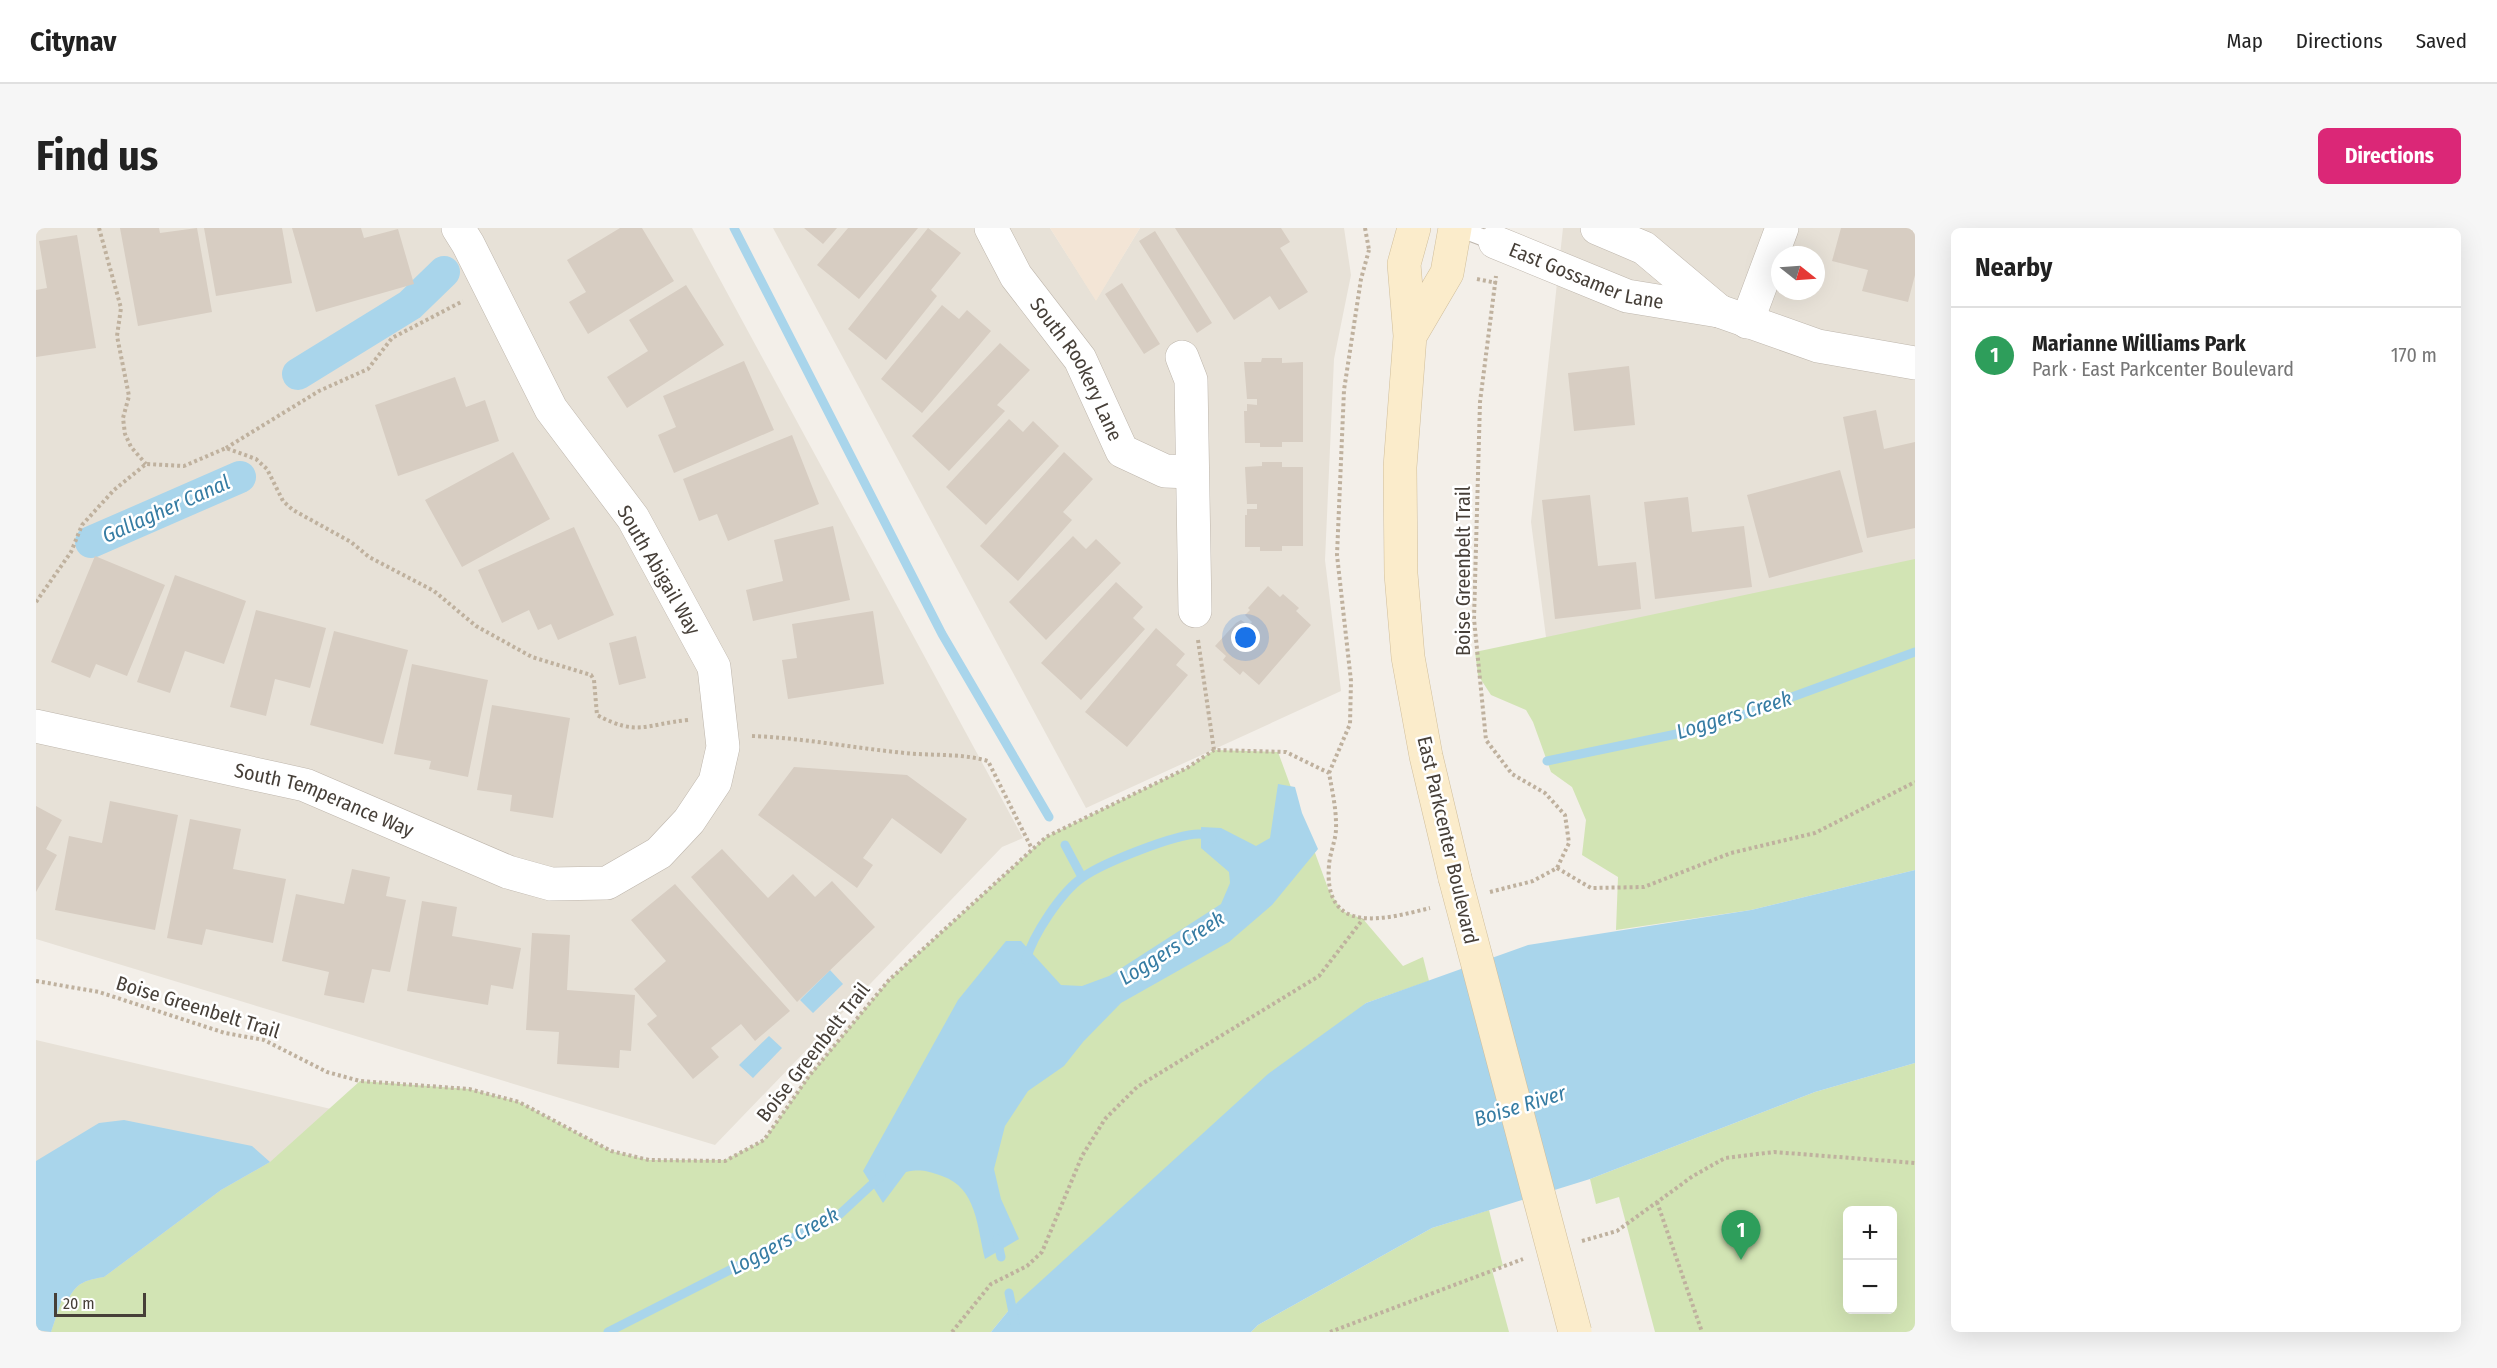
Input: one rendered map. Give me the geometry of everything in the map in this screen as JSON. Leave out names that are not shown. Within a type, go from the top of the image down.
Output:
[{"type":"main road","name":"East Parkcenter Boulevard","points":[[1414,228],[1404,264],[1410,336],[1400,467],[1401,574],[1408,657],[1426,756],[1455,879],[1575,1332]]},
{"type":"main road","name":"East Parkcenter Boulevard","points":[[1410,336],[1447,273],[1456,228]]},
{"type":"street","name":"South Rookery Lane","points":[[992,228],[1016,276],[1080,359],[1122,451],[1165,471],[1191,472]]},
{"type":"street","name":"East Gossamer Lane","points":[[1597,228],[1644,248],[1733,317]]},
{"type":"street","points":[[1733,317],[1782,228]]},
{"type":"street","name":"South Abigail Way","points":[[472,233],[551,409],[633,518],[714,667],[723,747],[715,782],[689,821],[659,853],[607,883]]},
{"type":"street","name":"East Gossamer Lane","points":[[1495,242],[1627,296],[1733,317],[1818,346],[1915,363]]},
{"type":"street","points":[[1182,357],[1191,380],[1195,611]]},
{"type":"street","name":"South Temperance Way","points":[[36,726],[304,785],[371,811],[508,872],[551,884],[607,883]]},
{"type":"lane","name":"East Gossamer Lane","points":[[1456,228],[1495,242]]},
{"type":"path","points":[[99,228],[121,308],[117,336],[129,396],[123,418],[125,434],[131,447],[146,464]]},
{"type":"path","points":[[952,1332],[991,1284],[1027,1266],[1042,1252],[1082,1156],[1105,1119],[1137,1087],[1319,976],[1363,919],[1342,911],[1329,891],[1329,865],[1336,826],[1329,773],[1350,724],[1351,681],[1337,555],[1344,390],[1361,279],[1369,250],[1365,228]]},
{"type":"path","points":[[1369,250],[1376,255]]},
{"type":"path","name":"Boise Greenbelt Trail","points":[[1476,279],[1497,283],[1480,402],[1475,652],[1486,740],[1512,774],[1545,793],[1565,815],[1569,843],[1557,868],[1591,888],[1644,887],[1731,853],[1815,833],[1915,782]]},
{"type":"path","points":[[36,602],[71,552],[82,525],[114,490],[146,464],[184,466],[226,448],[319,391],[368,369],[392,338],[464,301]]},
{"type":"path","points":[[226,448],[256,459],[267,469],[283,501],[294,510],[351,542],[369,557],[434,591],[476,626],[532,657],[591,675],[594,680],[597,715],[614,724],[641,730],[690,719]]},
{"type":"path","points":[[1195,611],[1214,750],[1286,752],[1329,773]]},
{"type":"path","points":[[750,736],[798,738],[905,753],[988,761],[1032,849]]},
{"type":"path","name":"Boise Greenbelt Trail","points":[[36,981],[99,992],[225,1033],[264,1040],[327,1072],[360,1081],[423,1083],[469,1089],[519,1102],[611,1151],[649,1160],[725,1161],[764,1140],[809,1076],[889,980],[1046,837],[1187,768],[1214,750]]},
{"type":"path","points":[[1574,1244],[1617,1231],[1693,1176],[1725,1158],[1774,1152],[1915,1163]]},
{"type":"path","points":[[1657,1202],[1701,1332]]},
{"type":"path","points":[[1330,1332],[1531,1257]]},
{"type":"shaded area","points":[[36,228],[692,228],[1023,838],[1002,847],[715,1145],[36,939]]},
{"type":"shaded area","points":[[773,228],[1050,228],[1096,300],[1140,228],[1344,228],[1351,275],[1334,359],[1325,560],[1341,691],[1086,808]]},
{"type":"shaded area","points":[[1050,228],[1140,228],[1096,301]]},
{"type":"shaded area","points":[[1563,228],[1915,228],[1915,641],[1561,752],[1531,522]]},
{"type":"shaded area","points":[[36,1040],[502,1149],[88,1332],[36,1332]]},
{"type":"green space","points":[[1915,559],[1915,870],[1751,910],[1616,930],[1618,877],[1582,855],[1586,820],[1572,787],[1551,772],[1533,722],[1526,710],[1491,695],[1478,675],[1475,652]]},
{"type":"green space","points":[[1214,750],[1278,752],[1329,891],[1342,911],[1363,919],[1403,966],[1423,957],[1429,981],[1366,1003],[1009,1310],[991,1332],[51,1332],[62,1299],[69,1298],[75,1288],[92,1279],[104,1277],[221,1190],[270,1162],[360,1081],[469,1089],[519,1102],[611,1151],[649,1160],[725,1160],[764,1140],[809,1076],[889,980],[1046,837],[1187,768]]},
{"type":"green space","points":[[1915,1063],[1915,1332],[1655,1332],[1619,1197],[1596,1204],[1590,1179],[1815,1092]]},
{"type":"green space","points":[[1489,1210],[1503,1266],[1492,1270],[1509,1332],[1251,1332],[1258,1325],[1432,1228]]},
{"type":"water","points":[[1278,784],[1295,787],[1302,813],[1318,849],[1272,905],[1229,942],[1121,1003],[1083,1042],[1064,1066],[1028,1091],[1005,1126],[994,1169],[1001,1199],[1019,1239],[985,1259],[974,1210],[969,1199],[954,1182],[932,1173],[906,1172],[883,1203],[863,1171],[958,1000],[1006,941],[1021,941],[1061,985],[1082,986],[1109,976],[1221,904],[1230,883],[1229,872],[1201,848],[1201,827],[1221,828],[1256,846],[1270,838]]},
{"type":"water","name":"Boise River","points":[[1915,870],[1915,1063],[1815,1092],[1590,1179],[1432,1228],[1258,1325],[1251,1332],[991,1332],[1009,1310],[1268,1074],[1366,1003],[1528,945],[1751,910]]},
{"type":"water","points":[[830,970],[843,984],[813,1013],[800,1000]]},
{"type":"water","points":[[769,1036],[782,1048],[753,1078],[739,1065]]},
{"type":"water","points":[[124,1120],[252,1146],[270,1162],[221,1190],[104,1277],[79,1285],[69,1298],[62,1299],[51,1332],[36,1330],[36,1161],[99,1123]]},
{"type":"building","points":[[120,228],[159,228],[160,233],[197,228],[212,312],[138,326]]},
{"type":"building","points":[[204,228],[282,228],[292,283],[216,296]]},
{"type":"building","points":[[292,228],[361,228],[364,238],[398,229],[414,284],[316,312]]},
{"type":"building","points":[[620,228],[642,228],[674,281],[588,334],[569,302],[586,292],[567,260]]},
{"type":"building","points":[[804,228],[837,228],[823,244]]},
{"type":"building","points":[[848,228],[918,228],[859,299],[817,265]]},
{"type":"building","points":[[928,228],[961,253],[931,290],[937,296],[886,360],[848,329]]},
{"type":"building","points":[[1175,228],[1281,228],[1290,242],[1280,248],[1308,292],[1279,310],[1270,296],[1234,320]]},
{"type":"building","points":[[1841,228],[1915,228],[1915,275],[1908,302],[1862,291],[1868,270],[1832,261]]},
{"type":"building","points":[[1155,231],[1212,323],[1197,333],[1139,241]]},
{"type":"building","points":[[77,235],[96,348],[36,357],[36,290],[47,288],[39,241]]},
{"type":"building","points":[[1122,283],[1160,344],[1144,354],[1105,294]]},
{"type":"building","points":[[686,285],[724,345],[627,408],[607,377],[648,351],[629,320]]},
{"type":"building","points":[[942,305],[959,319],[967,310],[991,331],[922,413],[881,379]]},
{"type":"building","points":[[1000,343],[1030,370],[997,405],[1005,411],[949,471],[912,436]]},
{"type":"building","points":[[1262,358],[1282,358],[1282,363],[1303,362],[1303,442],[1282,442],[1282,447],[1260,447],[1260,443],[1245,443],[1244,411],[1247,411],[1247,404],[1257,405],[1257,399],[1247,399],[1244,362],[1261,362]]},
{"type":"building","points":[[744,361],[774,430],[674,473],[658,435],[676,427],[663,396]]},
{"type":"building","points":[[1629,366],[1635,425],[1574,431],[1568,373]]},
{"type":"building","points":[[455,377],[466,407],[485,400],[499,441],[398,476],[375,405]]},
{"type":"building","points":[[1876,410],[1884,449],[1915,442],[1915,528],[1867,538],[1843,417]]},
{"type":"building","points":[[1009,419],[1023,432],[1033,421],[1059,446],[986,525],[946,487]]},
{"type":"building","points":[[792,435],[819,504],[728,541],[717,514],[699,521],[683,479]]},
{"type":"building","points":[[513,452],[550,519],[462,567],[425,500]]},
{"type":"building","points":[[1064,452],[1093,479],[1063,512],[1072,520],[1018,581],[980,546]]},
{"type":"building","points":[[1262,462],[1282,462],[1282,467],[1303,467],[1303,546],[1282,546],[1282,551],[1260,551],[1260,547],[1245,547],[1245,515],[1247,515],[1247,509],[1257,509],[1257,504],[1247,504],[1245,467],[1262,466]]},
{"type":"building","points":[[1840,470],[1863,552],[1769,578],[1747,495]]},
{"type":"building","points":[[1590,495],[1598,566],[1636,562],[1641,609],[1555,619],[1542,500]]},
{"type":"building","points":[[1688,497],[1692,532],[1744,526],[1752,587],[1655,599],[1644,502]]},
{"type":"building","points":[[833,526],[850,600],[753,621],[746,590],[783,581],[774,540]]},
{"type":"building","points":[[574,527],[614,615],[558,640],[551,624],[538,630],[529,610],[502,623],[478,570]]},
{"type":"building","points":[[1073,536],[1086,549],[1096,539],[1121,563],[1046,640],[1009,602]]},
{"type":"building","points":[[95,556],[165,585],[127,676],[96,664],[90,678],[51,662]]},
{"type":"building","points":[[175,575],[246,601],[224,664],[185,651],[170,693],[137,682]]},
{"type":"building","points":[[1116,582],[1143,607],[1133,618],[1145,629],[1081,700],[1041,663]]},
{"type":"building","points":[[1268,586],[1280,597],[1283,594],[1299,608],[1296,611],[1311,625],[1259,685],[1243,671],[1240,675],[1223,660],[1226,656],[1215,646],[1241,620],[1249,626],[1252,622],[1245,615],[1250,610],[1248,608]]},
{"type":"building","points":[[256,610],[326,628],[310,688],[275,679],[266,716],[230,707]]},
{"type":"building","points":[[873,611],[884,684],[788,699],[782,660],[797,658],[792,624]]},
{"type":"building","points":[[1156,628],[1185,654],[1176,665],[1188,675],[1127,747],[1085,712]]},
{"type":"building","points":[[334,631],[408,650],[383,744],[310,725]]},
{"type":"building","points":[[636,636],[646,678],[619,685],[609,643]]},
{"type":"building","points":[[412,664],[488,680],[468,777],[429,769],[431,761],[394,754]]},
{"type":"building","points":[[492,705],[570,718],[553,818],[510,811],[512,795],[477,790]]},
{"type":"building","points":[[794,767],[907,775],[967,819],[941,854],[892,818],[863,858],[873,865],[857,888],[758,815]]},
{"type":"building","points":[[110,801],[178,815],[155,930],[55,910],[69,836],[102,843]]},
{"type":"building","points":[[36,806],[62,820],[46,849],[57,855],[36,892]]},
{"type":"building","points":[[190,819],[241,829],[233,869],[286,879],[273,943],[206,929],[202,945],[167,938]]},
{"type":"building","points":[[722,849],[768,898],[793,874],[815,897],[832,881],[875,927],[797,1002],[691,877]]},
{"type":"building","points":[[352,869],[390,877],[386,896],[406,900],[390,972],[372,969],[364,1003],[324,995],[329,972],[282,961],[296,894],[344,904]]},
{"type":"building","points":[[675,884],[790,1011],[755,1041],[741,1024],[711,1048],[719,1057],[693,1079],[647,1024],[657,1016],[634,989],[666,961],[631,920]]},
{"type":"building","points":[[422,901],[457,907],[452,936],[521,948],[513,989],[491,985],[488,1005],[407,991]]},
{"type":"building","points":[[532,933],[570,935],[567,990],[635,995],[631,1051],[620,1050],[619,1068],[557,1064],[559,1032],[526,1030]]},
{"type":"waterway","points":[[734,228],[942,634],[1049,817]]},
{"type":"waterway","name":"Gallagher Canal","points":[[298,374],[410,305],[444,272]]},
{"type":"waterway","name":"Gallagher Canal","points":[[91,542],[240,477]]},
{"type":"waterway","name":"Loggers Creek","points":[[1547,761],[1710,727],[1915,652]]},
{"type":"waterway","name":"Loggers Creek","points":[[1026,960],[1035,939],[1057,903],[1083,877],[1122,857],[1157,844],[1188,835],[1199,834],[1212,839]]},
{"type":"waterway","points":[[1065,845],[1082,877]]},
{"type":"waterway","name":"Loggers Creek","points":[[608,1332],[840,1214],[881,1176]]},
{"type":"waterway","points":[[997,1239],[1001,1257]]},
{"type":"waterway","points":[[1009,1293],[1017,1332]]},
{"type":"place","name":"Marianne Williams Park","points":[[1741,1260]]}]
